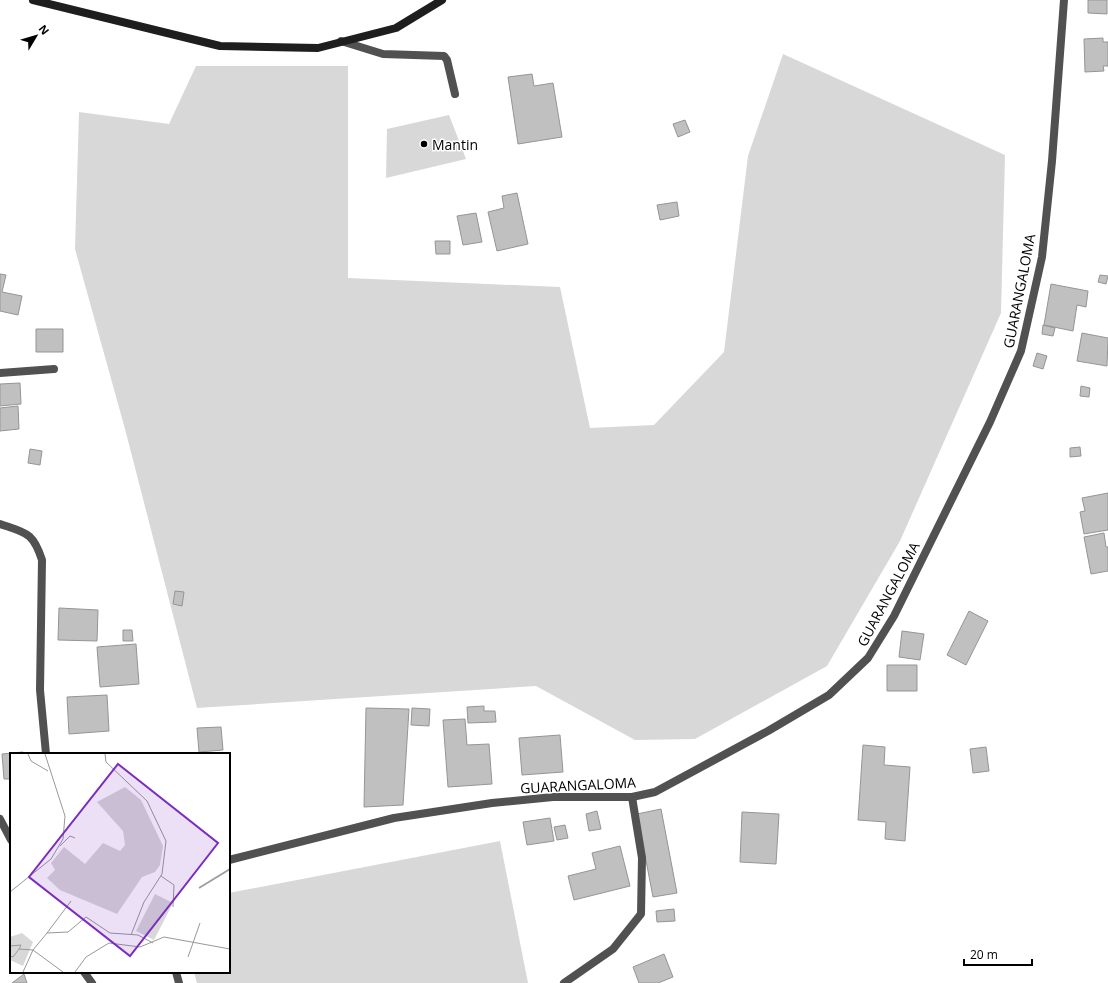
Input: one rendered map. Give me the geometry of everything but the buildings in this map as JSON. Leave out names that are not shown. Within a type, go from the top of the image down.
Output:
[{"type":"main road","points":[[32,0],[220,46],[318,48],[396,28],[442,0]]},
{"type":"street","name":"GUARANGALOMA","points":[[230,860],[394,818],[492,803],[553,797],[632,797],[655,792],[768,731],[828,695],[868,658],[894,616],[990,422],[1021,351],[1042,257],[1052,161],[1064,0]]},
{"type":"street","points":[[341,41],[383,54],[444,56],[447,60],[455,94]]},
{"type":"street","points":[[0,373],[54,369]]},
{"type":"street","points":[[0,524],[26,534],[36,542],[42,560],[40,690],[46,753]]},
{"type":"street","points":[[564,983],[613,949],[641,914],[642,858],[632,797]]},
{"type":"street","points":[[0,819],[10,838]]},
{"type":"street","points":[[85,973],[92,983]]},
{"type":"street","points":[[176,973],[179,983]]},
{"type":"shaded area","points":[[783,54],[1005,155],[1001,313],[900,541],[827,666],[695,739],[635,740],[536,686],[197,708],[125,429],[75,249],[79,112],[169,124],[196,66],[348,66],[348,278],[560,287],[590,428],[654,425],[724,352],[748,156]]},
{"type":"shaded area","name":"Mantin","points":[[449,115],[466,159],[386,178],[387,129]]},
{"type":"shaded area","points":[[500,841],[528,983],[197,983],[194,973],[230,973],[230,893]]},
{"type":"place","name":"Mantin","points":[[424,144]]}]
